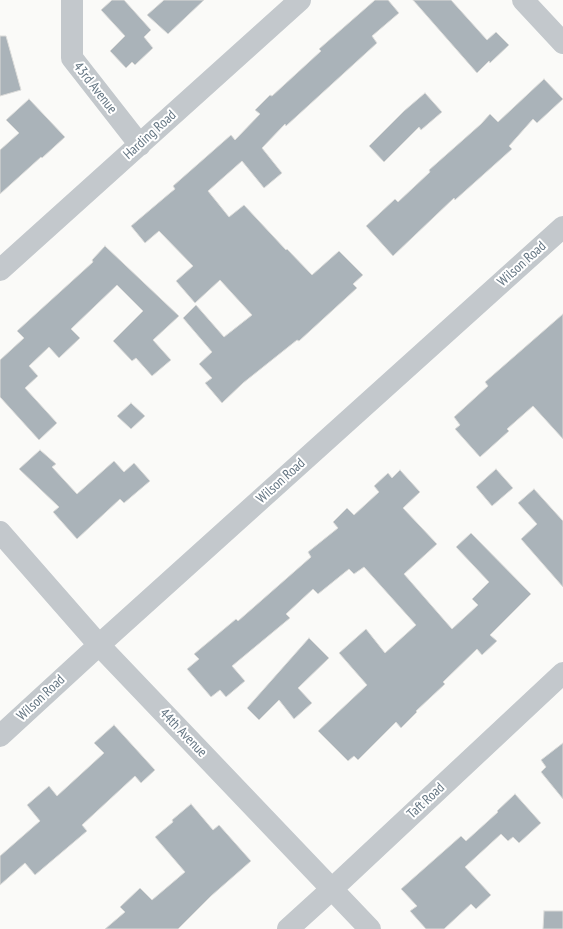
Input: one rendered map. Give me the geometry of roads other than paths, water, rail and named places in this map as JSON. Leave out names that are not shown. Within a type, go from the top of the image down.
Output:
[{"type":"street","name":"43rd Avenue","points":[[72,0],[72,58],[140,145]]},
{"type":"street","name":"Harding Road","points":[[0,270],[300,0]]},
{"type":"street","points":[[523,0],[563,43]]},
{"type":"street","name":"Wilson Road","points":[[0,736],[563,227]]},
{"type":"street","name":"44th Avenue","points":[[0,532],[99,645],[370,929]]},
{"type":"street","name":"Taft Road","points":[[288,929],[563,673]]}]
